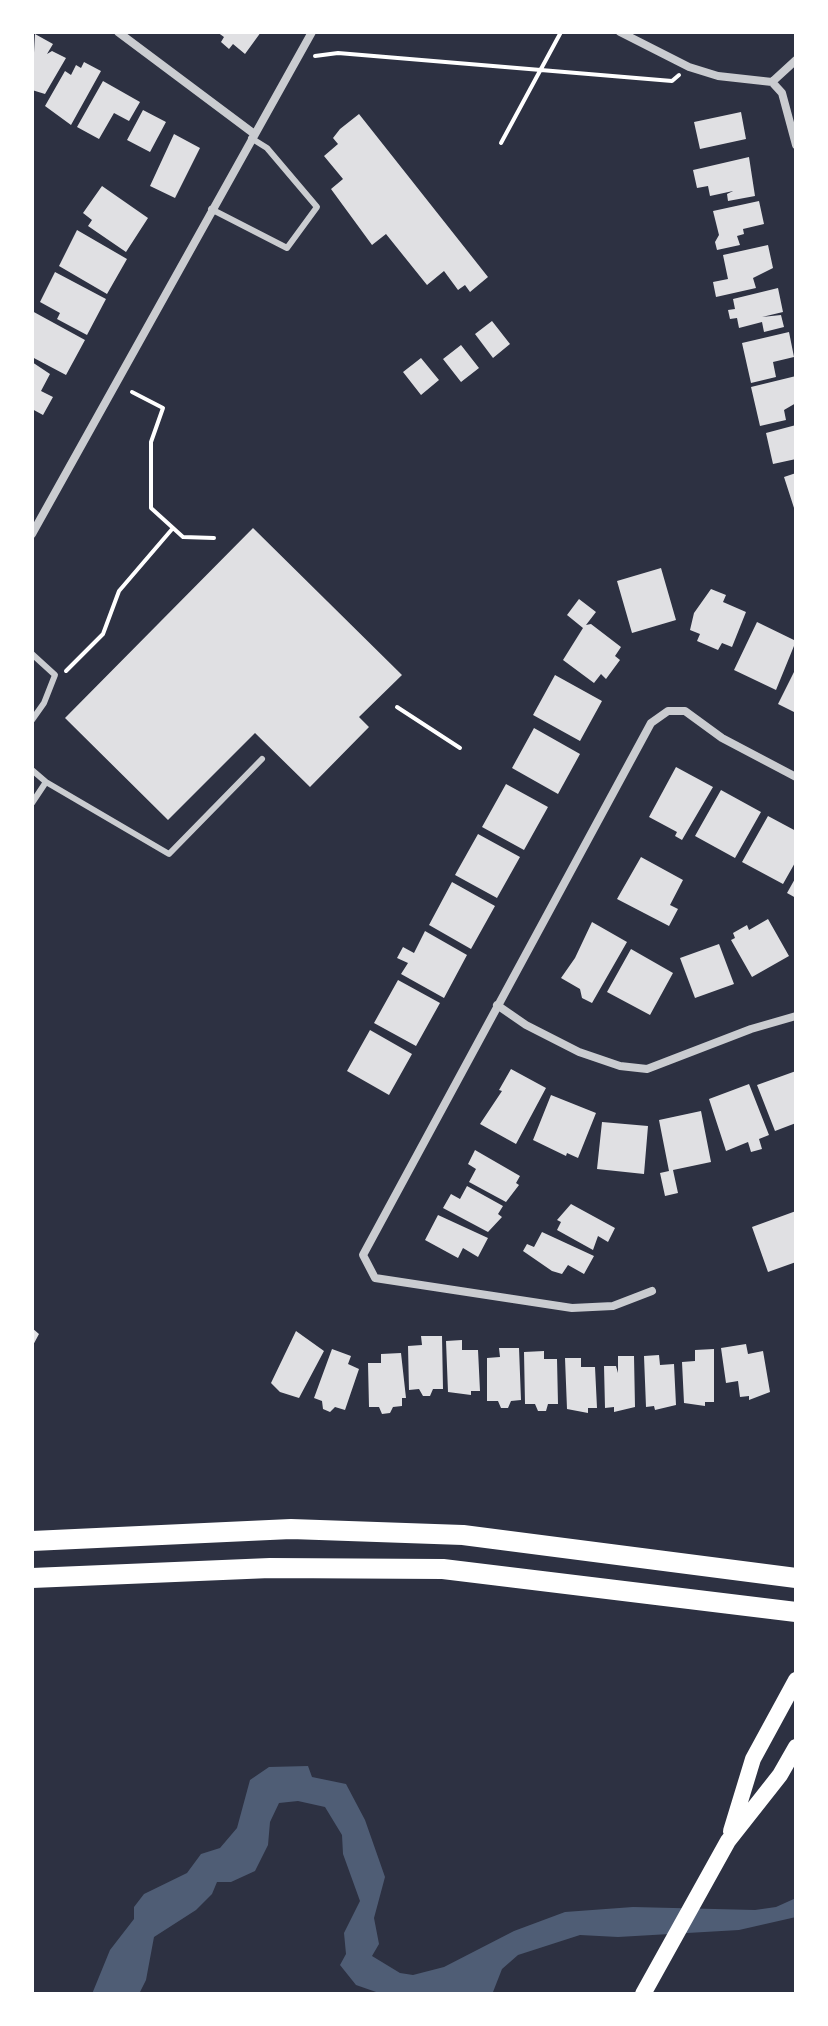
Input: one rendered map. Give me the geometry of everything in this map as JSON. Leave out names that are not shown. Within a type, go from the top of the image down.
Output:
[{"type":"highway","points":[[32,1541],[291,1529],[463,1535],[796,1578]]},
{"type":"highway","points":[[32,1578],[270,1568],[443,1569],[796,1612]]},
{"type":"main road","points":[[728,1841],[753,1759],[796,1680]]},
{"type":"main road","points":[[643,1994],[728,1841],[780,1775],[796,1747]]},
{"type":"street","points":[[118,32],[252,135]]},
{"type":"street","points":[[32,534],[312,32]]},
{"type":"street","points":[[620,32],[689,67],[718,76],[772,82],[782,93],[796,145]]},
{"type":"street","points":[[772,82],[796,60]]},
{"type":"street","points":[[652,1291],[613,1306],[577,1309],[375,1278],[363,1255],[651,723],[660,715],[685,711],[722,738],[796,777]]},
{"type":"street","points":[[497,1005],[526,1025],[579,1052],[620,1066],[647,1069],[751,1029],[796,1016]]},
{"type":"lane","points":[[211,209],[287,248],[317,207],[267,148],[252,135]]},
{"type":"lane","points":[[32,654],[55,675],[32,720]]},
{"type":"lane","points":[[32,770],[46,782],[169,854],[262,759]]},
{"type":"lane","points":[[32,803],[46,782]]},
{"type":"path","points":[[501,143],[561,32]]},
{"type":"path","points":[[297,59],[338,53],[672,81],[689,67]]},
{"type":"path","points":[[132,392],[163,408],[151,442],[151,508],[183,537],[214,538]]},
{"type":"path","points":[[50,687],[103,634],[119,591],[173,528]]},
{"type":"path","points":[[397,707],[460,748]]},
{"type":"water","points":[[308,1766],[312,1777],[346,1784],[365,1820],[385,1877],[374,1918],[379,1944],[372,1956],[400,1973],[413,1975],[444,1967],[514,1931],[565,1912],[633,1907],[755,1910],[776,1907],[796,1898],[796,1917],[739,1930],[618,1937],[580,1935],[518,1955],[502,1969],[493,1992],[379,1993],[356,1985],[340,1965],[346,1954],[344,1933],[360,1901],[343,1854],[342,1835],[325,1807],[298,1801],[279,1803],[270,1822],[268,1845],[255,1871],[231,1882],[217,1882],[212,1894],[196,1910],[154,1937],[146,1980],[139,1994],[92,1994],[110,1950],[134,1919],[134,1907],[144,1894],[187,1873],[201,1854],[220,1848],[237,1828],[250,1780],[269,1767]]},
{"type":"building","points":[[217,32],[261,32],[245,54],[233,44],[229,49],[221,42],[224,37]]},
{"type":"building","points":[[35,34],[53,44],[47,54],[52,51],[66,58],[45,94],[32,90]]},
{"type":"building","points":[[84,62],[101,71],[71,125],[45,106],[65,71],[71,75],[76,65],[81,68]]},
{"type":"building","points":[[103,81],[140,102],[129,121],[114,113],[99,139],[77,127]]},
{"type":"building","points":[[143,110],[166,122],[150,152],[127,140]]},
{"type":"building","points":[[741,112],[746,139],[700,149],[694,122]]},
{"type":"building","points":[[359,114],[488,277],[470,292],[465,285],[458,290],[444,271],[427,285],[386,234],[372,245],[331,189],[343,179],[324,156],[338,144],[333,138],[340,129]]},
{"type":"building","points":[[174,134],[200,148],[175,198],[150,186]]},
{"type":"building","points":[[749,157],[755,196],[728,201],[727,194],[733,191],[710,196],[708,186],[697,188],[693,170]]},
{"type":"building","points":[[102,186],[148,218],[126,252],[88,226],[92,220],[83,213]]},
{"type":"building","points":[[759,201],[764,224],[743,229],[744,234],[737,236],[740,245],[717,250],[715,242],[719,235],[713,211]]},
{"type":"building","points":[[77,230],[127,259],[107,294],[59,266]]},
{"type":"building","points":[[768,245],[773,268],[753,278],[756,288],[716,297],[713,282],[728,279],[723,255]]},
{"type":"building","points":[[55,272],[106,299],[87,335],[57,319],[60,313],[40,302]]},
{"type":"building","points":[[778,288],[783,312],[762,317],[781,315],[784,327],[764,332],[762,322],[739,328],[737,318],[730,319],[728,310],[735,309],[733,299]]},
{"type":"building","points":[[32,311],[85,340],[66,375],[32,357]]},
{"type":"building","points":[[492,321],[510,344],[493,358],[475,334]]},
{"type":"building","points":[[789,332],[794,357],[773,362],[776,377],[751,383],[742,343]]},
{"type":"building","points":[[461,345],[479,368],[461,382],[443,359]]},
{"type":"building","points":[[421,358],[439,380],[421,395],[403,372]]},
{"type":"building","points":[[32,362],[50,374],[41,391],[53,397],[43,415],[32,409]]},
{"type":"building","points":[[796,376],[796,403],[784,410],[786,420],[760,426],[751,387]]},
{"type":"building","points":[[796,425],[796,459],[773,464],[766,433]]},
{"type":"building","points":[[796,473],[796,511],[795,511],[784,477]]},
{"type":"building","points":[[253,528],[402,675],[359,717],[369,727],[310,787],[255,733],[168,820],[65,718]]},
{"type":"building","points":[[661,568],[676,620],[632,633],[617,581]]},
{"type":"building","points":[[711,589],[726,595],[723,602],[746,612],[732,647],[722,643],[718,650],[697,641],[700,634],[690,630],[694,613]]},
{"type":"building","points":[[579,599],[596,612],[586,625],[591,624],[621,647],[615,656],[620,660],[606,679],[601,674],[594,683],[563,660],[583,628],[567,615]]},
{"type":"building","points":[[757,622],[796,641],[776,690],[734,670]]},
{"type":"building","points":[[796,668],[796,713],[778,704]]},
{"type":"building","points":[[555,675],[602,701],[580,741],[533,715]]},
{"type":"building","points":[[534,728],[580,754],[558,794],[512,768]]},
{"type":"building","points":[[676,767],[713,787],[682,840],[675,836],[677,832],[649,817]]},
{"type":"building","points":[[506,784],[548,807],[524,850],[482,827]]},
{"type":"building","points":[[721,790],[761,812],[735,858],[695,836]]},
{"type":"building","points":[[768,816],[796,831],[796,861],[783,884],[742,862]]},
{"type":"building","points":[[478,834],[520,857],[497,898],[455,875]]},
{"type":"building","points":[[641,857],[683,880],[670,905],[678,909],[669,926],[617,899]]},
{"type":"building","points":[[796,877],[796,898],[787,893]]},
{"type":"building","points":[[452,882],[495,906],[471,949],[429,925]]},
{"type":"building","points":[[768,919],[789,956],[752,977],[731,940],[735,938],[733,933],[747,925],[749,930]]},
{"type":"building","points":[[592,922],[627,942],[592,1003],[582,998],[580,989],[561,978],[575,958]]},
{"type":"building","points":[[425,931],[467,955],[444,998],[401,974],[408,963],[397,958],[403,947],[414,953]]},
{"type":"building","points":[[719,944],[734,984],[695,998],[680,958]]},
{"type":"building","points":[[631,949],[673,973],[650,1015],[607,992]]},
{"type":"building","points":[[398,980],[440,1003],[416,1046],[374,1023]]},
{"type":"building","points":[[370,1030],[412,1054],[389,1095],[347,1071]]},
{"type":"building","points":[[511,1069],[546,1088],[516,1144],[480,1124],[502,1091],[499,1090]]},
{"type":"building","points":[[796,1071],[796,1123],[775,1131],[757,1085]]},
{"type":"building","points":[[749,1084],[769,1135],[759,1139],[762,1149],[751,1152],[748,1142],[726,1151],[709,1099]]},
{"type":"building","points":[[551,1095],[596,1113],[578,1158],[567,1153],[566,1156],[533,1140]]},
{"type":"building","points":[[701,1111],[711,1162],[673,1170],[678,1193],[665,1196],[660,1173],[669,1171],[659,1120]]},
{"type":"building","points":[[602,1122],[648,1126],[644,1174],[597,1169]]},
{"type":"building","points":[[475,1150],[520,1176],[516,1183],[519,1185],[506,1202],[469,1182],[476,1169],[468,1164]]},
{"type":"building","points":[[467,1186],[503,1206],[498,1214],[502,1217],[488,1232],[443,1208],[451,1194],[460,1199]]},
{"type":"building","points":[[571,1204],[615,1228],[608,1242],[598,1236],[593,1250],[557,1230],[561,1222],[557,1220]]},
{"type":"building","points":[[796,1211],[796,1262],[768,1272],[752,1227]]},
{"type":"building","points":[[438,1215],[488,1238],[478,1257],[463,1248],[458,1258],[425,1240]]},
{"type":"building","points":[[542,1232],[594,1256],[584,1274],[568,1265],[562,1274],[552,1271],[523,1251],[527,1244],[534,1247]]},
{"type":"building","points":[[32,1328],[39,1334],[32,1347]]},
{"type":"building","points":[[296,1331],[324,1351],[299,1398],[280,1392],[271,1383]]},
{"type":"building","points":[[421,1336],[442,1336],[443,1389],[433,1389],[430,1396],[423,1396],[419,1389],[409,1390],[408,1346],[422,1345]]},
{"type":"building","points":[[462,1340],[462,1350],[478,1350],[480,1391],[471,1391],[471,1395],[448,1392],[446,1341]]},
{"type":"building","points":[[746,1344],[748,1354],[763,1351],[770,1392],[749,1400],[749,1396],[740,1397],[738,1381],[726,1383],[721,1348]]},
{"type":"building","points":[[499,1348],[519,1348],[521,1400],[511,1401],[508,1408],[501,1408],[498,1401],[487,1401],[487,1358],[500,1357]]},
{"type":"building","points":[[332,1349],[351,1356],[348,1364],[359,1369],[345,1410],[335,1407],[330,1412],[323,1409],[322,1401],[314,1398]]},
{"type":"building","points":[[714,1349],[714,1402],[705,1402],[705,1406],[684,1403],[682,1362],[695,1361],[695,1350]]},
{"type":"building","points":[[544,1351],[544,1359],[557,1359],[558,1404],[548,1404],[546,1411],[538,1411],[535,1404],[525,1404],[524,1352]]},
{"type":"building","points":[[401,1353],[406,1398],[402,1398],[402,1406],[393,1407],[390,1413],[382,1414],[379,1407],[369,1407],[368,1363],[381,1363],[381,1354]]},
{"type":"building","points":[[659,1355],[660,1365],[674,1364],[676,1405],[655,1410],[654,1406],[646,1407],[644,1356]]},
{"type":"building","points":[[618,1356],[634,1356],[635,1407],[614,1412],[614,1407],[605,1408],[604,1366],[616,1366],[618,1373]]},
{"type":"building","points":[[565,1358],[581,1358],[581,1367],[595,1367],[597,1408],[588,1408],[588,1413],[567,1409]]}]
